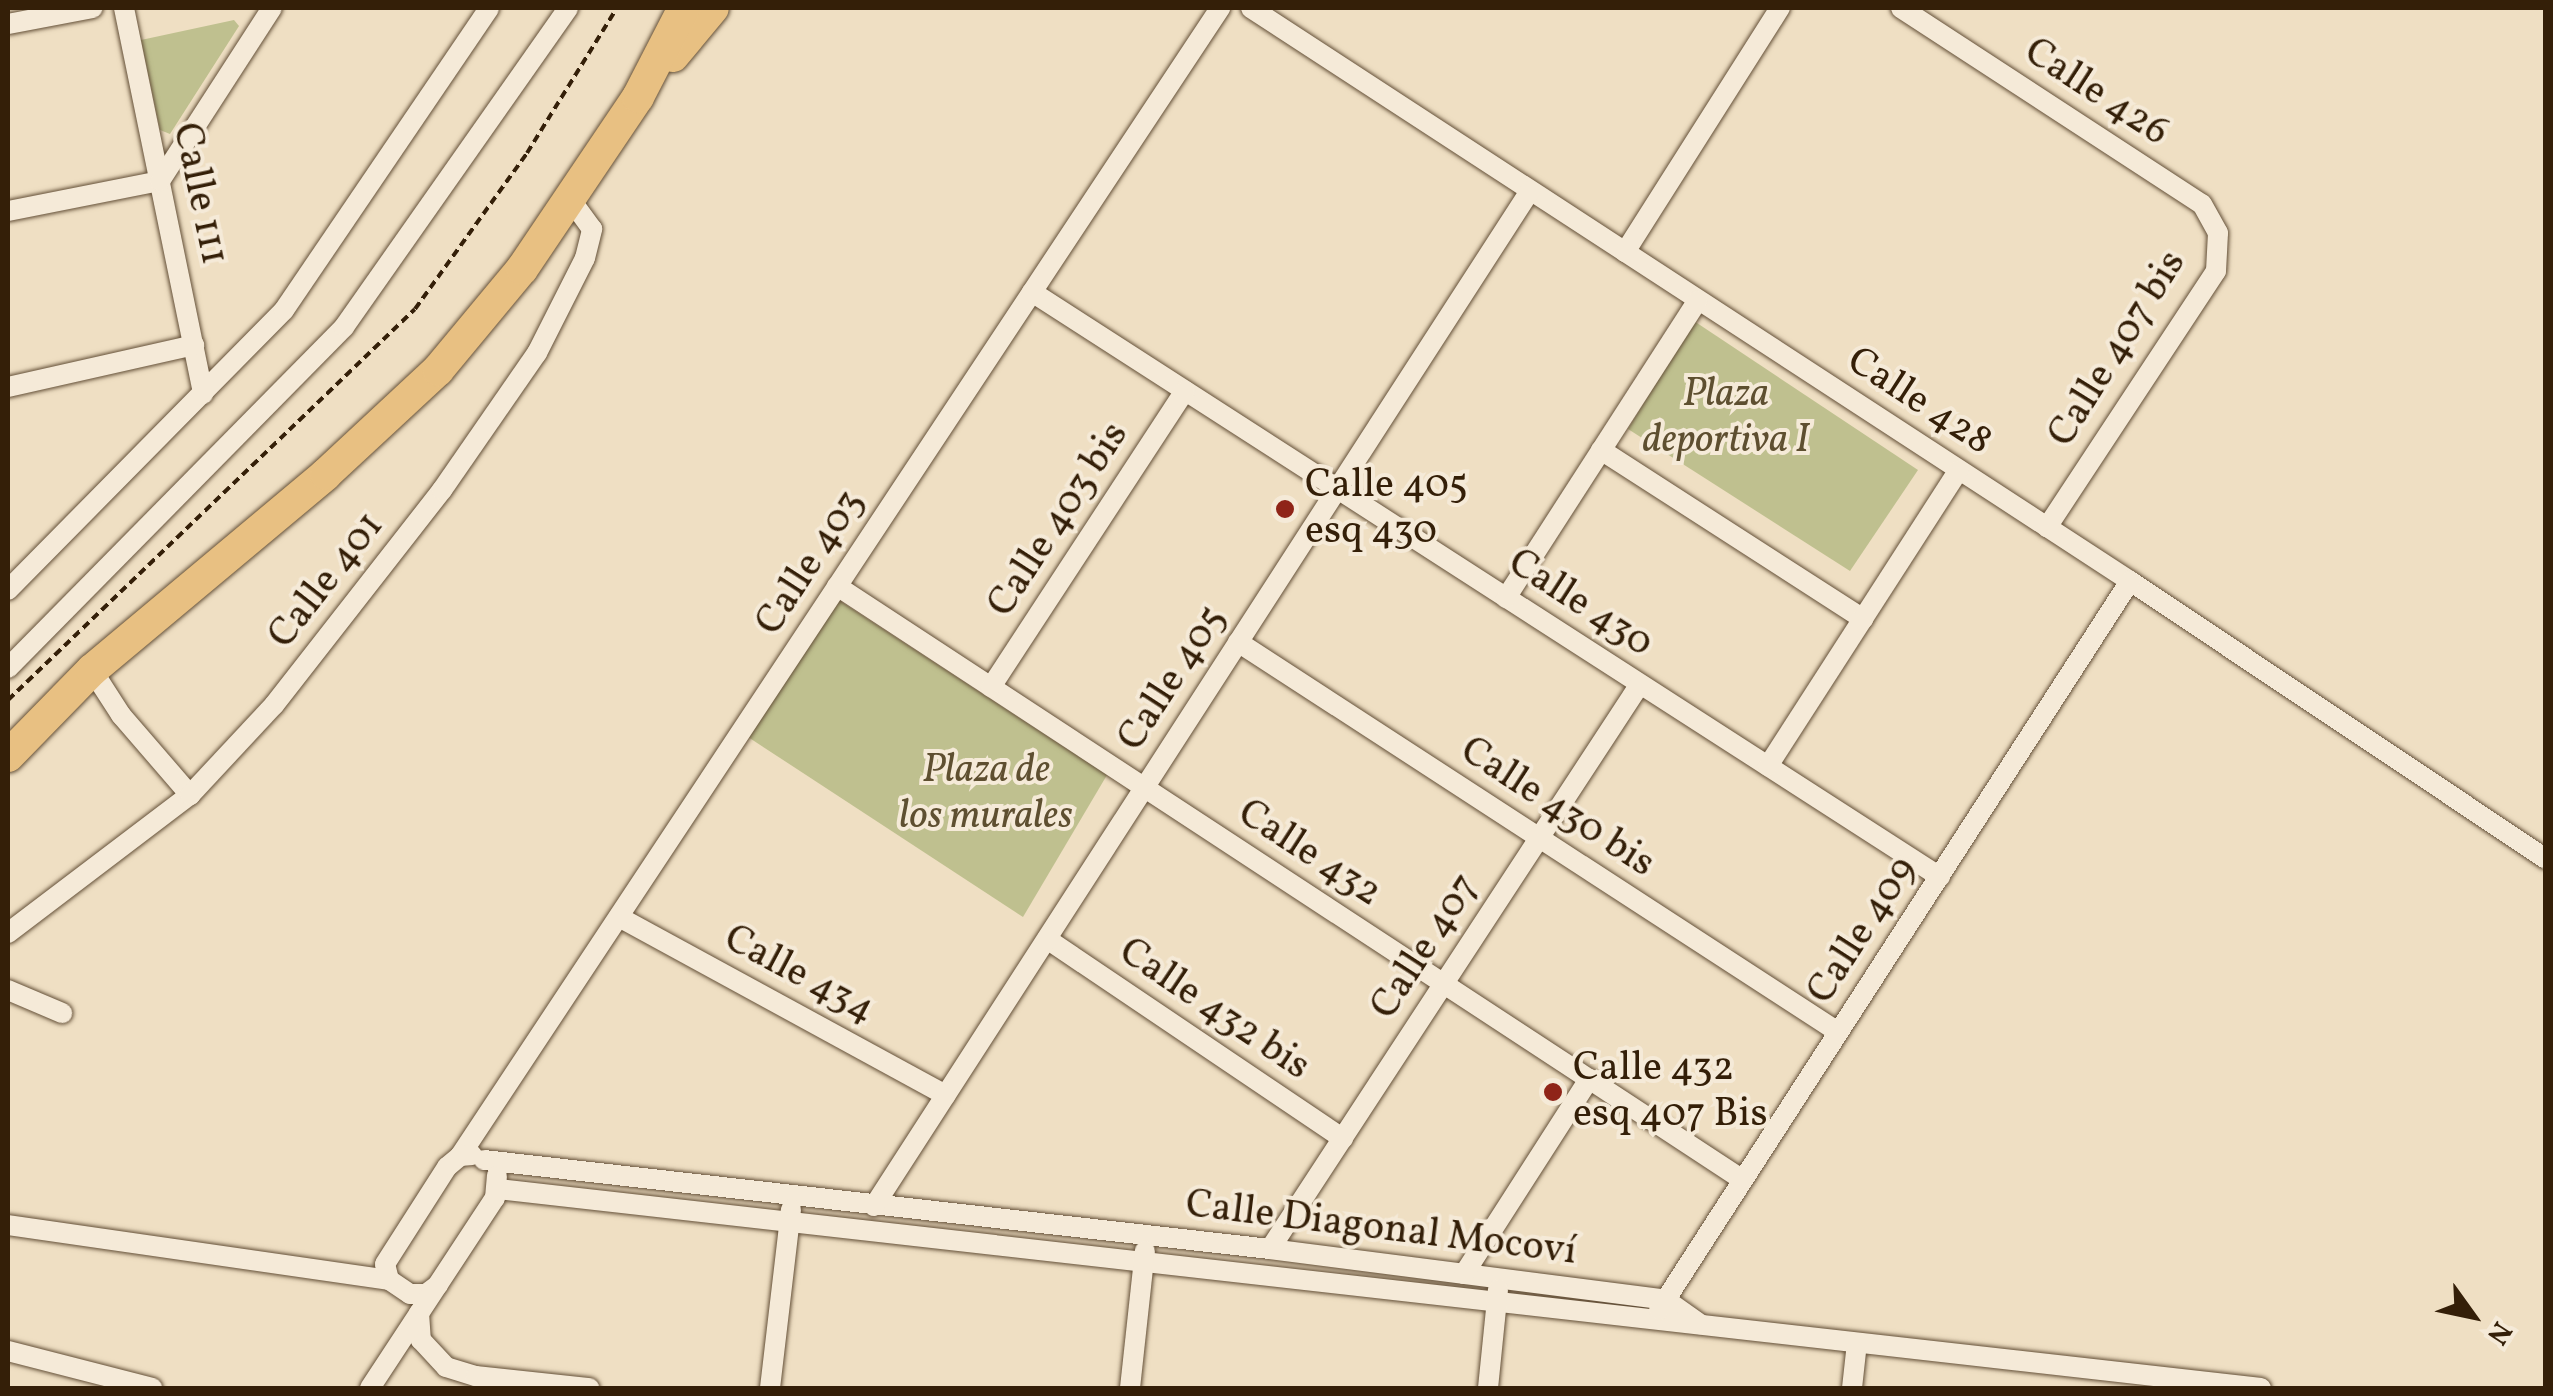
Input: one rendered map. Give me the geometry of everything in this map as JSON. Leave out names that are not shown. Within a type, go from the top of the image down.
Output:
[{"type":"main road","points":[[8,756],[92,670],[402,406],[482,320],[638,97],[684,8]]},
{"type":"main road","points":[[638,97],[714,8]]},
{"type":"street","points":[[8,24],[93,8]]},
{"type":"street","name":"Calle 111","points":[[124,8],[203,394]]},
{"type":"street","points":[[8,212],[160,181],[272,8]]},
{"type":"street","points":[[8,590],[16,574],[284,310],[489,8]]},
{"type":"street","points":[[8,668],[344,328],[568,8]]},
{"type":"street","name":"Calle 403","points":[[389,1280],[388,1256],[447,1167],[460,1156],[1220,8]]},
{"type":"street","name":"Calle 428","points":[[1252,8],[2130,580],[2546,858]]},
{"type":"street","points":[[1624,252],[1780,8]]},
{"type":"street","name":"Calle 426","points":[[1901,8],[2202,204]]},
{"type":"street","name":"Calle 405","points":[[874,1206],[1530,190]]},
{"type":"street","name":"Calle 401","points":[[8,933],[190,795],[274,705],[442,490],[537,353],[585,258],[592,230],[570,199]]},
{"type":"street","name":"Calle 407 bis","points":[[2047,527],[2216,270],[2218,233],[2202,204]]},
{"type":"street","name":"Calle 430","points":[[1032,292],[1940,876]]},
{"type":"street","points":[[1506,598],[1698,300]]},
{"type":"street","points":[[8,387],[194,345]]},
{"type":"street","name":"Calle 403 bis","points":[[991,687],[1185,391]]},
{"type":"street","points":[[1601,450],[1863,618]]},
{"type":"street","points":[[1768,766],[1959,470]]},
{"type":"street","name":"Calle 409","points":[[1653,1319],[2130,580]]},
{"type":"street","name":"Calle 432","points":[[837,586],[1744,1180]]},
{"type":"street","name":"Calle 430 bis","points":[[1238,642],[1838,1032]]},
{"type":"street","points":[[92,670],[120,714],[190,795]]},
{"type":"street","name":"Calle 407","points":[[1270,1249],[1640,684]]},
{"type":"street","name":"Calle 434","points":[[619,917],[946,1095]]},
{"type":"street","name":"Calle 432 bis","points":[[1047,939],[1343,1138]]},
{"type":"street","points":[[8,990],[62,1014]]},
{"type":"street","points":[[1464,1274],[1589,1078]]},
{"type":"street","points":[[370,1388],[498,1189],[496,1172],[484,1160],[460,1156]]},
{"type":"street","name":"Calle Diagonal Mocoví","points":[[484,1160],[1270,1249],[1666,1300],[1701,1324]]},
{"type":"street","name":"Calle Diagonal Mocoví","points":[[498,1189],[1701,1324],[2211,1386],[2261,1388]]},
{"type":"street","points":[[770,1388],[793,1197]]},
{"type":"street","points":[[8,1226],[389,1280],[402,1291],[418,1295],[438,1285]]},
{"type":"street","points":[[1130,1388],[1147,1236]]},
{"type":"street","points":[[1488,1388],[1500,1278]]},
{"type":"street","points":[[420,1313],[421,1340],[446,1367],[476,1376],[590,1388]]},
{"type":"street","points":[[1852,1388],[1857,1343]]},
{"type":"street","points":[[8,1351],[152,1388]]},
{"type":"green space","points":[[234,20],[239,26],[170,134],[160,130],[141,40]]},
{"type":"green space","name":"Plaza deportiva I","points":[[1694,321],[1918,470],[1850,571],[1628,429]]},
{"type":"green space","name":"Plaza de los murales","points":[[837,599],[1107,775],[1023,917],[748,737]]},
{"type":"place","name":"Calle 405 esq 430","points":[[1285,509]]},
{"type":"place","name":"Calle 432 esq 407 Bis","points":[[1553,1092]]}]
